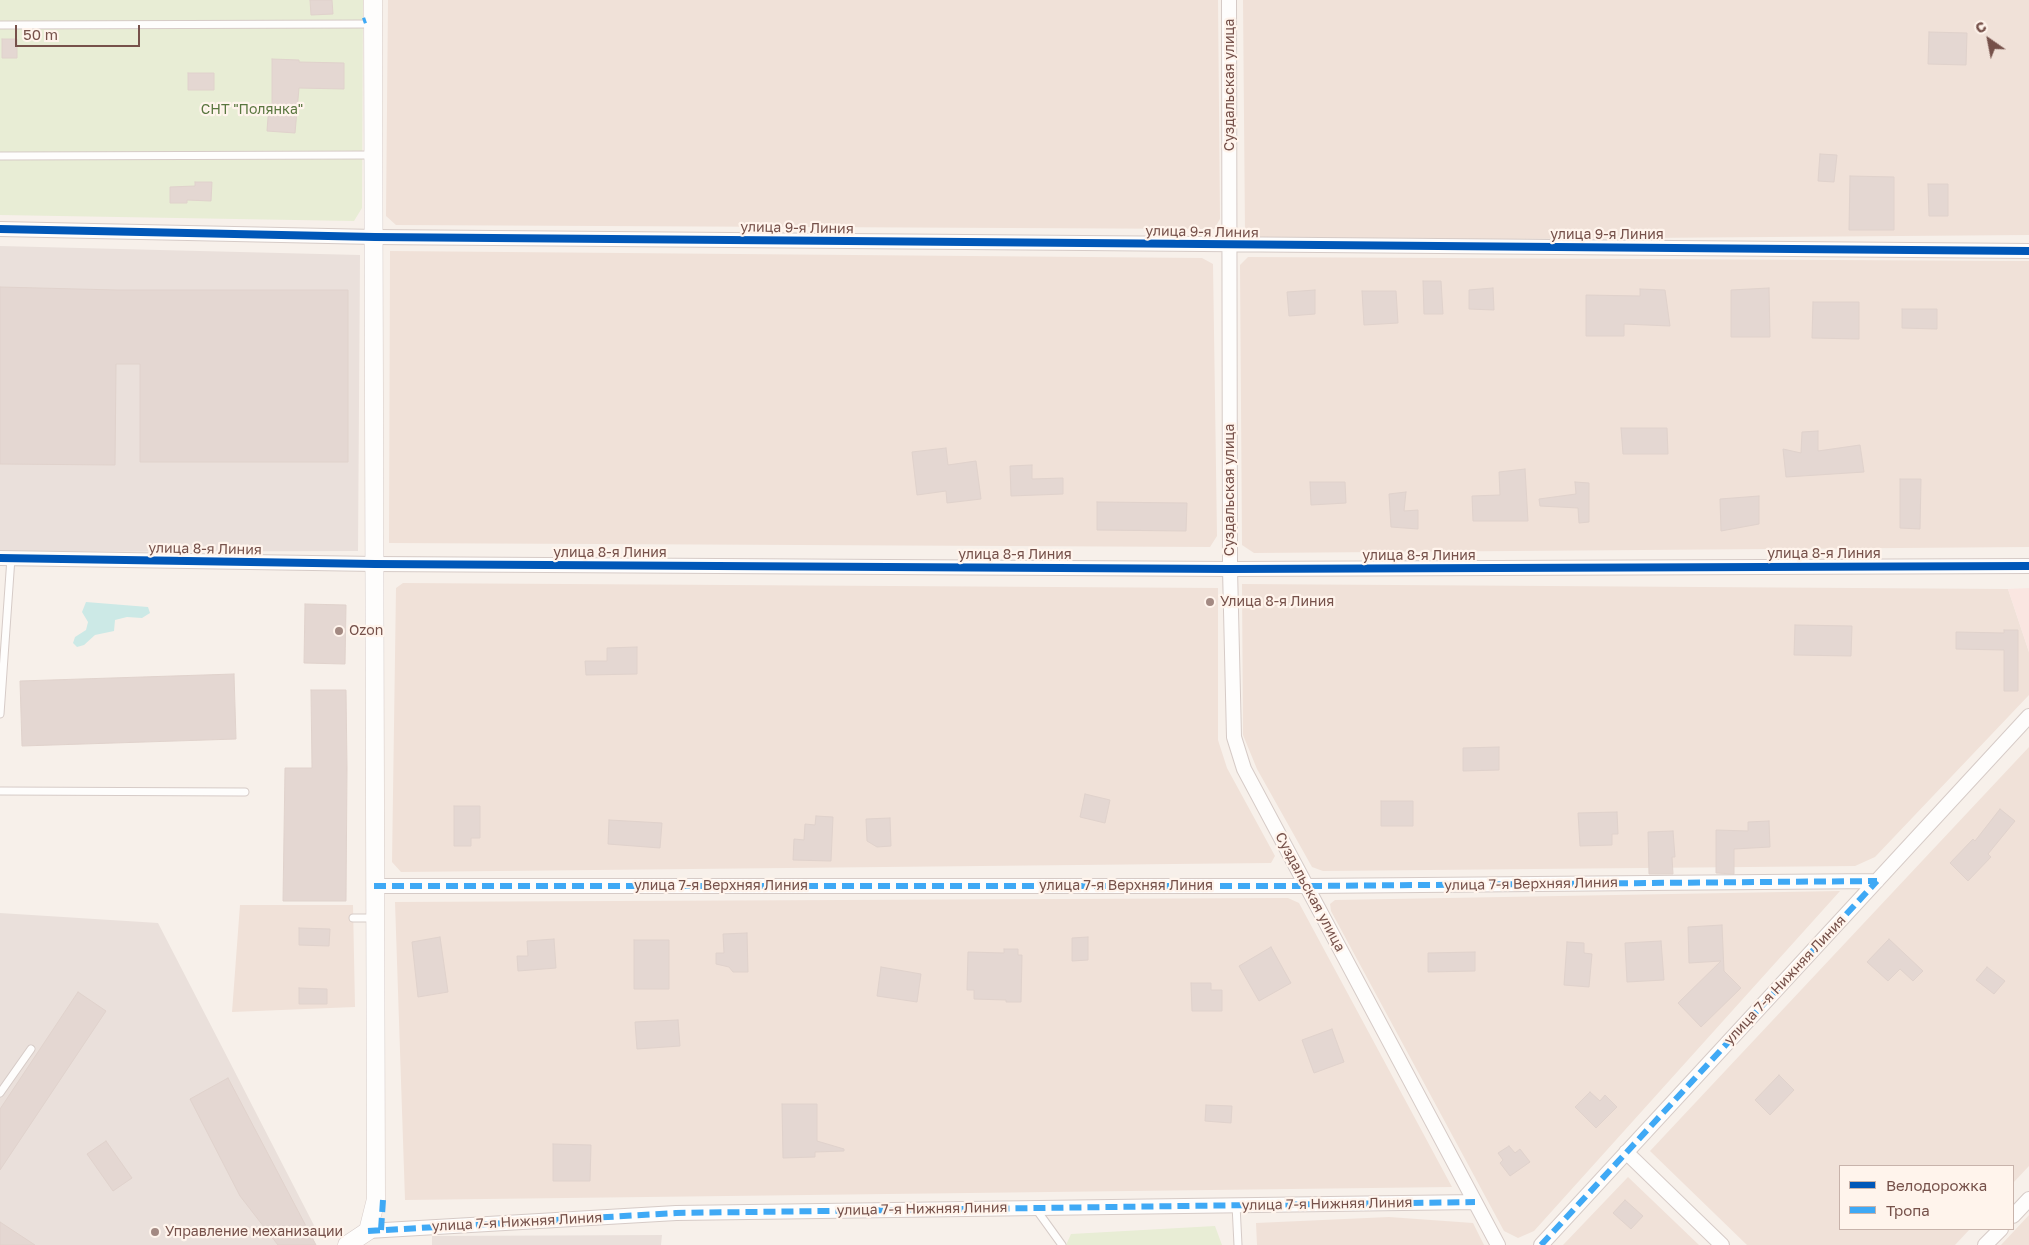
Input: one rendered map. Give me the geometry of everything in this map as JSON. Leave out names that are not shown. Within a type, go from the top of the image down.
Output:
[{"type":"street","points":[[347,1245],[368,1231],[376,1199],[374,918],[374,0]]},
{"type":"street","name":"Суздальская улица","points":[[1229,0],[1231,245],[1230,569],[1234,737],[1244,769],[1498,1245]]},
{"type":"street","name":"улица 9-я Линия","points":[[0,229],[375,237],[2029,251]]},
{"type":"street","name":"улица 8-я Линия","points":[[6,558],[375,564],[1230,569],[2029,566]]},
{"type":"street","name":"улица 7-я Нижняя Линия","points":[[1541,1245],[2029,716]]},
{"type":"street","name":"улица 7-я Верхняя Линия","points":[[374,886],[1308,886],[1877,881]]},
{"type":"street","points":[[1626,1152],[1722,1245]]},
{"type":"street","points":[[2014,1215],[2029,1199]]},
{"type":"street","name":"улица 7-я Нижняя Линия","points":[[368,1231],[676,1213],[1475,1202]]},
{"type":"street","points":[[1985,1245],[2000,1230]]},
{"type":"lane","points":[[0,25],[374,24]]},
{"type":"lane","points":[[0,156],[374,155]]},
{"type":"lane","points":[[0,714],[6,558]]},
{"type":"lane","points":[[0,791],[245,792]]},
{"type":"lane","points":[[353,918],[374,918]]},
{"type":"lane","points":[[0,1093],[31,1049]]},
{"type":"lane","points":[[1236,1205],[1238,1245]]},
{"type":"lane","points":[[1035,1208],[1062,1245]]},
{"type":"shaded area","points":[[388,0],[1218,0],[1220,219],[1214,229],[396,225],[386,216]]},
{"type":"shaded area","points":[[1243,0],[2029,0],[2029,235],[1256,241],[1245,233]]},
{"type":"shaded area","points":[[0,246],[360,255],[358,551],[0,552]]},
{"type":"shaded area","points":[[390,251],[1202,258],[1213,264],[1217,536],[1210,547],[389,543]]},
{"type":"shaded area","points":[[1248,257],[2029,261],[2029,547],[1254,553],[1242,545],[1240,265]]},
{"type":"shaded area","points":[[403,583],[1218,588],[1218,740],[1227,768],[1275,856],[1271,863],[401,872],[392,862],[396,588]]},
{"type":"shaded area","points":[[1242,584],[2008,589],[2029,652],[2029,695],[1875,857],[1855,866],[1323,871],[1312,867],[1257,769],[1243,735]]},
{"type":"shaded area","points":[[2029,588],[2029,652],[2008,589]]},
{"type":"shaded area","points":[[2029,747],[2029,1166],[2014,1182],[2014,1165],[1839,1165],[1839,1230],[1969,1230],[1955,1245],[1747,1245],[1650,1151]]},
{"type":"shaded area","points":[[1840,891],[1534,1231],[1518,1238],[1504,1231],[1331,911],[1330,904],[1335,900]]},
{"type":"shaded area","points":[[1288,898],[1299,903],[1452,1187],[405,1200],[395,902]]},
{"type":"shaded area","points":[[240,905],[353,905],[355,1007],[232,1012]]},
{"type":"shaded area","points":[[0,913],[158,923],[319,1235],[303,1245],[0,1245]]},
{"type":"shaded area","points":[[1628,1177],[1699,1245],[1563,1245]]},
{"type":"shaded area","points":[[2029,1215],[2029,1245],[2001,1245]]},
{"type":"shaded area","points":[[1389,1217],[1473,1223],[1484,1245],[1257,1245],[1256,1223]]},
{"type":"shaded area","points":[[662,1235],[661,1245],[432,1245],[432,1236]]},
{"type":"green space","name":"СНТ \"Полянка\"","points":[[0,0],[363,0],[362,208],[354,221],[0,215]]},
{"type":"green space","points":[[1215,1226],[1222,1245],[1066,1245],[1071,1234]]},
{"type":"water","points":[[86,602],[148,607],[150,613],[142,618],[127,617],[115,620],[114,631],[95,635],[84,645],[77,647],[73,643],[75,637],[86,630],[88,622],[82,612]]},
{"type":"building","points":[[310,0],[332,0],[333,14],[311,15]]},
{"type":"building","points":[[1929,32],[1967,33],[1966,65],[1928,64]]},
{"type":"building","points":[[2,39],[17,39],[17,58],[2,58]]},
{"type":"building","points":[[272,59],[344,63],[344,89],[299,88],[295,133],[267,131],[269,104],[272,104]]},
{"type":"building","points":[[188,73],[214,73],[214,90],[188,90]]},
{"type":"building","points":[[1820,154],[1837,155],[1834,182],[1818,181]]},
{"type":"building","points":[[1850,176],[1894,177],[1894,230],[1849,230]]},
{"type":"building","points":[[195,182],[212,182],[211,201],[187,200],[187,203],[170,203],[170,187],[195,186]]},
{"type":"building","points":[[1928,184],[1948,184],[1948,216],[1929,216]]},
{"type":"building","points":[[1423,281],[1441,281],[1443,314],[1424,314]]},
{"type":"building","points":[[0,287],[117,290],[348,290],[348,462],[140,462],[140,364],[116,364],[115,465],[0,464]]},
{"type":"building","points":[[1493,288],[1494,310],[1469,309],[1469,290]]},
{"type":"building","points":[[1769,288],[1770,337],[1731,337],[1731,290]]},
{"type":"building","points":[[1640,289],[1665,290],[1670,326],[1624,324],[1624,336],[1586,336],[1586,295],[1640,296]]},
{"type":"building","points":[[1315,290],[1315,314],[1289,316],[1287,292]]},
{"type":"building","points":[[1362,291],[1396,291],[1398,323],[1364,325]]},
{"type":"building","points":[[1813,302],[1859,302],[1859,339],[1812,338]]},
{"type":"building","points":[[1902,309],[1937,309],[1937,329],[1902,328]]},
{"type":"building","points":[[1621,428],[1667,428],[1668,454],[1623,454]]},
{"type":"building","points":[[1818,431],[1818,451],[1860,445],[1864,472],[1786,477],[1783,449],[1801,453],[1802,432]]},
{"type":"building","points":[[946,448],[948,465],[976,461],[981,499],[947,503],[946,491],[917,495],[912,452]]},
{"type":"building","points":[[1032,465],[1032,479],[1063,478],[1063,494],[1011,496],[1010,466]]},
{"type":"building","points":[[1525,469],[1528,521],[1473,521],[1472,496],[1500,495],[1499,472]]},
{"type":"building","points":[[1900,479],[1921,479],[1920,529],[1900,528]]},
{"type":"building","points":[[1310,482],[1345,482],[1346,503],[1311,505]]},
{"type":"building","points":[[1575,482],[1589,483],[1589,522],[1579,523],[1578,508],[1540,506],[1539,499],[1576,494]]},
{"type":"building","points":[[1406,492],[1404,511],[1418,510],[1418,529],[1391,527],[1389,494]]},
{"type":"building","points":[[1759,496],[1759,524],[1721,531],[1720,499]]},
{"type":"building","points":[[1097,502],[1187,503],[1186,531],[1097,530]]},
{"type":"building","points":[[305,604],[346,605],[345,664],[304,663]]},
{"type":"building","points":[[1795,625],[1852,626],[1851,656],[1794,655]]},
{"type":"building","points":[[2004,630],[2018,630],[2018,691],[2004,691],[2004,650],[1956,649],[1956,632],[2004,633]]},
{"type":"building","points":[[637,647],[637,674],[586,675],[585,661],[607,661],[607,648]]},
{"type":"building","points":[[234,674],[236,739],[22,746],[20,681]]},
{"type":"building","points":[[311,690],[346,690],[346,901],[283,901],[285,768],[312,768]]},
{"type":"building","points":[[1499,747],[1499,770],[1463,771],[1463,748]]},
{"type":"building","points":[[1085,794],[1110,800],[1105,823],[1080,817]]},
{"type":"building","points":[[1381,801],[1413,801],[1413,826],[1381,826]]},
{"type":"building","points":[[454,806],[480,806],[480,838],[471,838],[471,846],[454,846]]},
{"type":"building","points":[[2000,809],[2015,821],[1988,854],[1991,857],[1968,881],[1950,863],[1973,839],[1975,841]]},
{"type":"building","points":[[1617,812],[1618,834],[1612,834],[1612,845],[1580,846],[1578,813]]},
{"type":"building","points":[[816,816],[833,817],[831,861],[793,860],[794,839],[804,840],[805,824],[815,825]]},
{"type":"building","points":[[890,818],[891,846],[877,847],[867,841],[866,819]]},
{"type":"building","points":[[609,820],[662,823],[660,848],[608,844]]},
{"type":"building","points":[[1769,821],[1770,847],[1734,849],[1734,874],[1716,873],[1716,830],[1748,831],[1748,822]]},
{"type":"building","points":[[1673,831],[1675,857],[1672,857],[1673,874],[1649,874],[1648,832]]},
{"type":"building","points":[[1722,925],[1724,971],[1741,988],[1701,1027],[1678,1003],[1721,961],[1689,963],[1688,927]]},
{"type":"building","points":[[299,928],[330,929],[329,946],[299,945]]},
{"type":"building","points":[[747,933],[748,972],[733,972],[729,967],[716,964],[716,953],[724,953],[723,934]]},
{"type":"building","points":[[440,937],[448,992],[418,997],[412,942]]},
{"type":"building","points":[[1088,937],[1088,960],[1072,961],[1072,938]]},
{"type":"building","points":[[554,939],[556,968],[518,971],[517,956],[528,956],[527,941]]},
{"type":"building","points":[[1889,939],[1923,971],[1913,981],[1900,969],[1888,981],[1867,962]]},
{"type":"building","points":[[634,940],[669,940],[669,989],[634,989]]},
{"type":"building","points":[[1661,941],[1664,980],[1627,982],[1625,943]]},
{"type":"building","points":[[1567,942],[1584,943],[1584,953],[1592,954],[1589,987],[1564,985]]},
{"type":"building","points":[[1271,947],[1291,983],[1259,1001],[1239,966]]},
{"type":"building","points":[[1004,949],[1018,949],[1018,955],[1022,955],[1021,1002],[974,999],[974,990],[967,990],[968,952],[1004,953]]},
{"type":"building","points":[[1475,952],[1475,971],[1428,972],[1428,953]]},
{"type":"building","points":[[881,967],[921,974],[917,1002],[877,996]]},
{"type":"building","points":[[1987,967],[2005,981],[1994,994],[1976,980]]},
{"type":"building","points":[[1191,983],[1211,983],[1211,990],[1222,990],[1222,1011],[1192,1011]]},
{"type":"building","points":[[299,988],[327,989],[327,1004],[299,1004]]},
{"type":"building","points":[[78,992],[106,1011],[0,1170],[0,1109]]},
{"type":"building","points":[[678,1020],[680,1046],[637,1049],[635,1022]]},
{"type":"building","points":[[1332,1029],[1344,1062],[1314,1073],[1302,1040]]},
{"type":"building","points":[[1779,1075],[1794,1090],[1770,1115],[1755,1100]]},
{"type":"building","points":[[228,1078],[316,1245],[278,1245],[240,1196],[190,1099]]},
{"type":"building","points":[[1590,1092],[1600,1101],[1605,1095],[1617,1107],[1596,1128],[1575,1107]]},
{"type":"building","points":[[782,1104],[817,1104],[817,1141],[844,1149],[844,1151],[815,1152],[815,1157],[783,1158]]},
{"type":"building","points":[[1206,1105],[1232,1106],[1231,1123],[1205,1121]]},
{"type":"building","points":[[106,1141],[132,1178],[113,1191],[87,1154]]},
{"type":"building","points":[[553,1144],[591,1145],[590,1181],[553,1181]]},
{"type":"building","points":[[1509,1146],[1515,1153],[1520,1149],[1530,1162],[1510,1176],[1500,1163],[1503,1160],[1498,1153]]},
{"type":"building","points":[[1625,1200],[1643,1216],[1631,1229],[1613,1213]]},
{"type":"building","points":[[0,1222],[35,1245],[0,1245]]},
{"type":"marked path","points":[[374,886],[1308,886],[1877,881]]},
{"type":"marked path","points":[[1541,1245],[1877,881]]},
{"type":"marked path","points":[[381,1230],[383,1200]]},
{"type":"marked path","points":[[368,1231],[676,1213],[1475,1202]]},
{"type":"cycle path","points":[[0,229],[375,237],[2029,251]]},
{"type":"cycle path","points":[[0,558],[375,564],[1230,569],[2029,566]]},
{"type":"place","name":"Улица 8-я Линия","points":[[1210,602]]},
{"type":"place","name":"Ozon","points":[[339,631]]},
{"type":"place","name":"Управление механизации","points":[[155,1232]]}]
